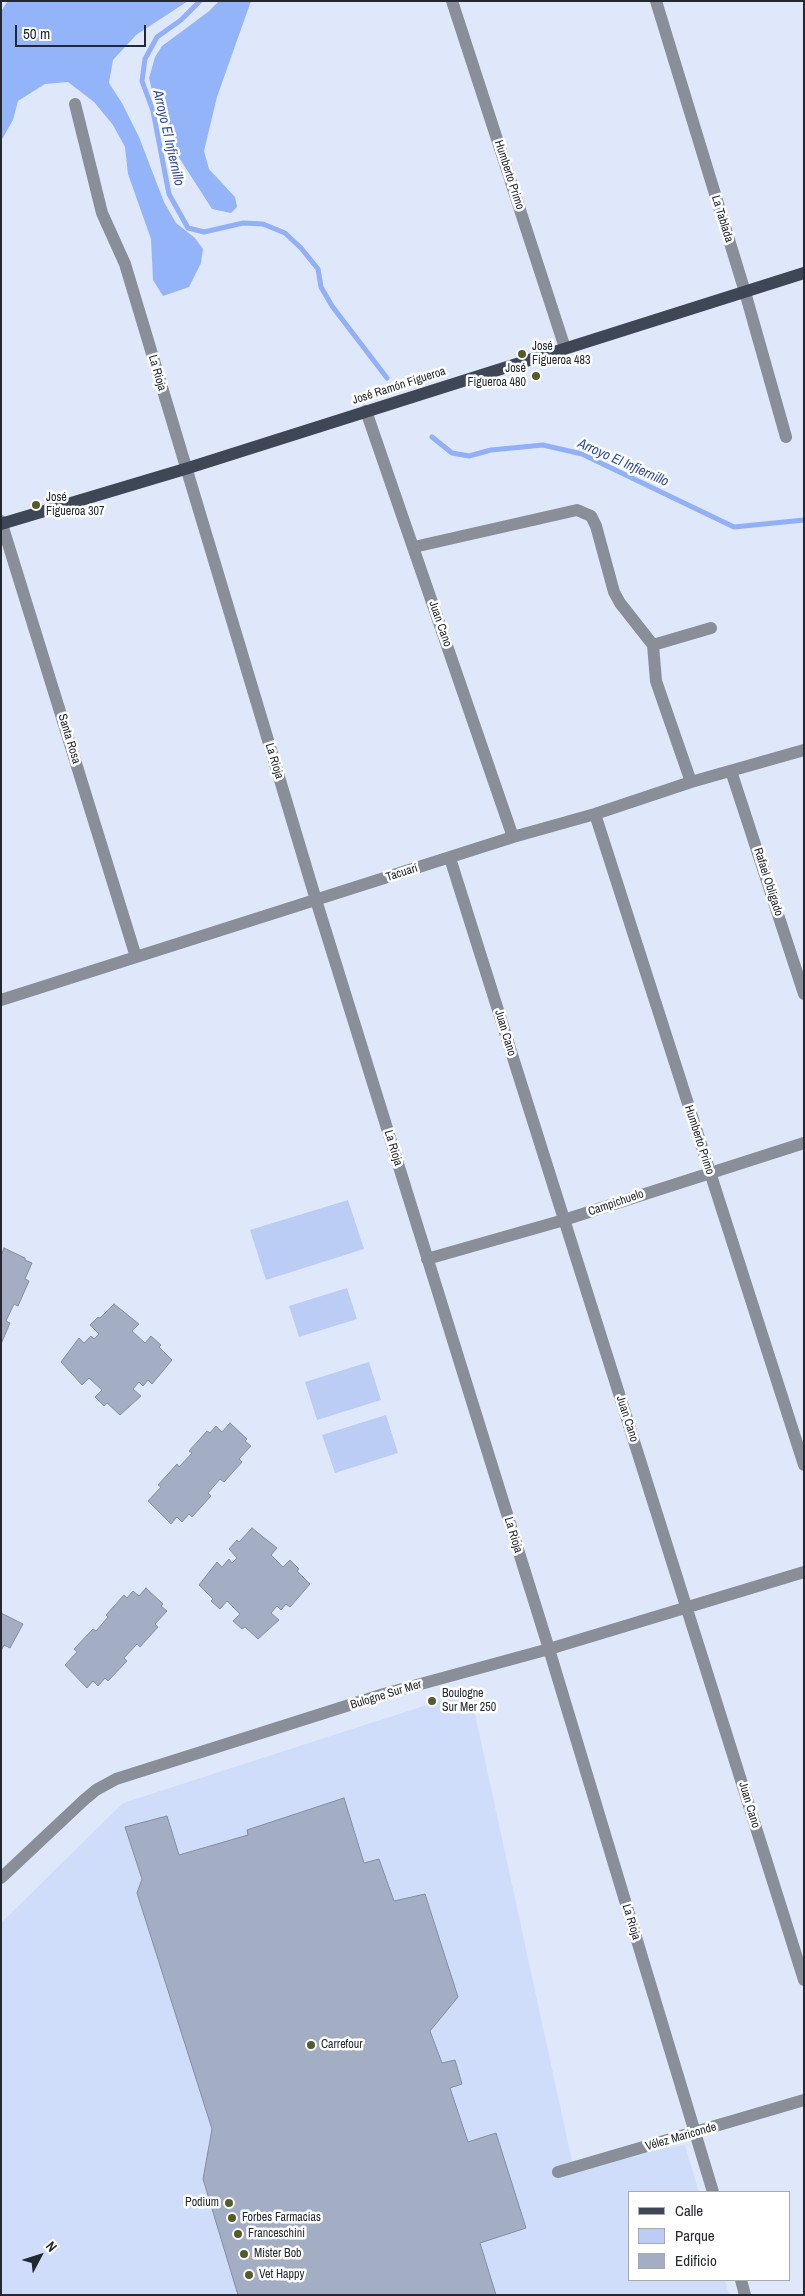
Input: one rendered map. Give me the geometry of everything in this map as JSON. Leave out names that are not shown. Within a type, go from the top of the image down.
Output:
[{"type":"main road","name":"José Ramón Figueroa","points":[[2,523],[185,469],[804,273]]},
{"type":"street","name":"Humberto Primo","points":[[452,1],[565,348]]},
{"type":"street","name":"La Tablada","points":[[656,1],[786,437]]},
{"type":"street","name":"La Rioja","points":[[75,104],[102,213],[125,264],[316,900],[549,1648],[713,2191]]},
{"type":"street","name":"Juan Cano","points":[[366,411],[513,837]]},
{"type":"street","points":[[414,547],[577,510],[591,516],[596,526],[614,592],[620,603],[652,645],[656,681],[691,782]]},
{"type":"street","name":"Santa Rosa","points":[[2,523],[136,957]]},
{"type":"street","points":[[652,645],[711,628]]},
{"type":"street","name":"Tacuarí","points":[[1,1000],[513,837],[595,814],[691,782],[804,750]]},
{"type":"street","name":"Rafael Obligado","points":[[732,771],[804,994]]},
{"type":"street","name":"Humberto Primo","points":[[595,814],[804,1465]]},
{"type":"street","name":"Juan Cano","points":[[450,858],[804,1980]]},
{"type":"street","name":"Campichuelo","points":[[427,1260],[564,1220],[804,1143]]},
{"type":"street","name":"Bulogne Sur Mer","points":[[1,1878],[84,1800],[116,1780],[384,1694],[549,1648],[804,1572]]},
{"type":"street","name":"Vélez Mariconde","points":[[558,2172],[804,2100]]},
{"type":"street","points":[[741,2281],[745,2295]]},
{"type":"shaded area","points":[[8,1],[188,1],[136,35],[113,60],[109,83],[122,103],[139,137],[164,202],[176,223],[195,238],[203,249],[201,263],[189,287],[163,296],[153,280],[151,239],[128,174],[125,147],[113,125],[94,102],[68,82],[45,84],[18,101],[13,120],[1,141],[1,11]]},
{"type":"shaded area","points":[[219,1],[251,1],[217,97],[204,151],[209,169],[235,197],[237,207],[231,213],[212,209],[171,145],[154,99],[149,78],[155,57],[162,46],[208,12]]},
{"type":"shaded area","points":[[470,1691],[572,2161],[685,2145],[699,2191],[628,2191],[628,2281],[725,2281],[729,2295],[1,2295],[1,1923],[123,1803]]},
{"type":"green space","points":[[348,1200],[364,1249],[266,1280],[250,1230]]},
{"type":"green space","points":[[347,1288],[357,1319],[299,1337],[289,1306]]},
{"type":"green space","points":[[369,1362],[381,1400],[317,1420],[305,1382]]},
{"type":"green space","points":[[386,1415],[398,1453],[335,1473],[322,1435]]},
{"type":"building","points":[[4,1248],[32,1263],[25,1279],[29,1281],[18,1306],[14,1304],[6,1321],[10,1323],[1,1344],[1,1256]]},
{"type":"building","points":[[114,1304],[139,1324],[132,1331],[145,1343],[151,1336],[161,1345],[159,1347],[172,1360],[152,1384],[148,1380],[143,1386],[139,1382],[133,1389],[141,1396],[120,1415],[107,1403],[104,1406],[95,1397],[102,1390],[89,1378],[82,1385],[61,1362],[79,1338],[84,1343],[91,1336],[94,1339],[99,1334],[90,1325]]},
{"type":"building","points":[[230,1423],[247,1439],[245,1441],[251,1446],[239,1459],[242,1462],[224,1482],[220,1479],[208,1493],[211,1496],[192,1517],[189,1514],[182,1522],[177,1517],[171,1524],[148,1501],[161,1487],[158,1485],[177,1464],[179,1467],[192,1453],[189,1451],[207,1431],[210,1433],[216,1426],[222,1432]]},
{"type":"building","points":[[252,1528],[277,1548],[271,1555],[283,1567],[290,1560],[299,1569],[297,1571],[310,1584],[290,1607],[286,1604],[281,1610],[277,1606],[271,1613],[279,1620],[258,1639],[245,1627],[242,1629],[233,1621],[240,1614],[227,1601],[220,1609],[211,1601],[213,1599],[199,1585],[217,1562],[222,1567],[229,1559],[232,1563],[237,1558],[229,1549],[237,1540],[239,1542]]},
{"type":"building","points":[[146,1588],[163,1604],[161,1606],[167,1611],[155,1624],[158,1627],[140,1647],[137,1644],[124,1658],[127,1661],[108,1681],[105,1678],[98,1686],[93,1681],[87,1688],[65,1665],[77,1652],[74,1649],[93,1629],[96,1631],[108,1617],[106,1615],[124,1595],[127,1598],[133,1591],[139,1596]]},
{"type":"building","points":[[1,1613],[23,1624],[10,1648],[4,1645],[1,1651]]},
{"type":"building","name":"Carrefour","points":[[344,1798],[364,1863],[379,1859],[394,1901],[425,1894],[458,1997],[430,2031],[442,2063],[455,2060],[462,2084],[450,2088],[468,2142],[496,2133],[526,2228],[480,2243],[496,2295],[238,2295],[203,2179],[212,2129],[137,1893],[142,1879],[125,1827],[167,1816],[179,1855],[248,1835],[247,1830]]},
{"type":"waterway","name":"Arroyo El Infiernillo","points":[[200,1],[181,20],[157,37],[145,59],[142,81],[153,111],[169,194],[188,228],[204,232],[243,223],[263,224],[285,233],[301,248],[318,269],[321,287],[332,306],[387,378]]},
{"type":"waterway","name":"Arroyo El Infiernillo","points":[[432,437],[452,453],[469,456],[491,450],[543,445],[582,454],[734,527],[804,520]]},
{"type":"place","name":"José Figueroa 483","points":[[522,354]]},
{"type":"place","name":"José Figueroa 480","points":[[536,376]]},
{"type":"place","name":"José Figueroa 307","points":[[36,505]]},
{"type":"place","name":"Boulogne Sur Mer 250","points":[[432,1701]]},
{"type":"place","name":"Carrefour","points":[[311,2045]]},
{"type":"place","name":"Podium","points":[[229,2203]]},
{"type":"place","name":"Forbes Farmacias","points":[[232,2218]]},
{"type":"place","name":"Franceschini","points":[[238,2234]]},
{"type":"place","name":"Mister Bob","points":[[244,2254]]},
{"type":"place","name":"Vet Happy","points":[[249,2275]]}]
